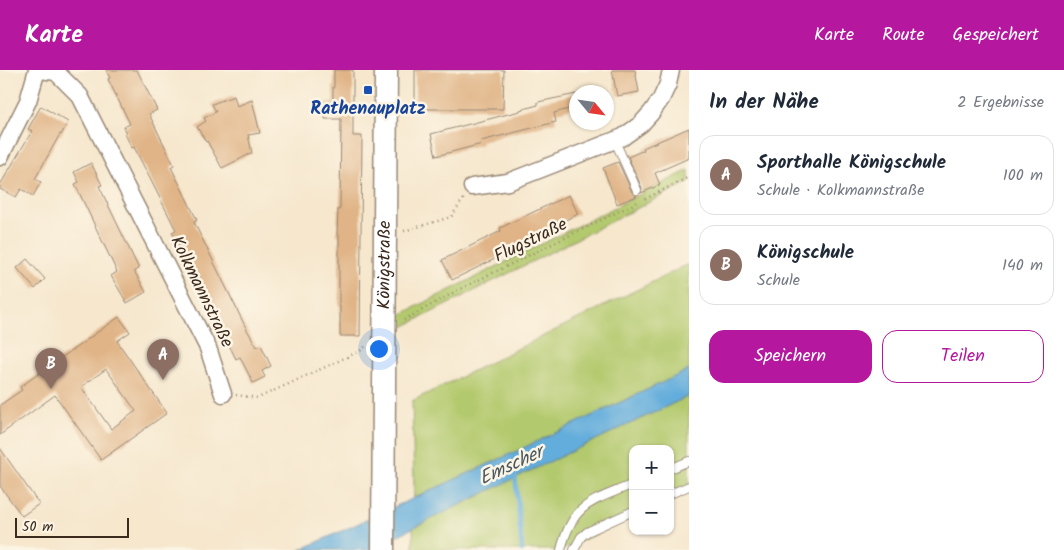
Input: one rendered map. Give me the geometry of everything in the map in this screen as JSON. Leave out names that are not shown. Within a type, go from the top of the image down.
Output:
[{"type":"main road","name":"Königstraße","points":[[383,550],[386,70]]},
{"type":"street","points":[[0,157],[28,101],[38,70]]},
{"type":"street","name":"Kolkmannstraße","points":[[38,70],[56,72],[80,96],[208,348],[223,394]]},
{"type":"street","points":[[472,187],[508,182],[615,141],[636,128],[651,113],[661,99],[668,84],[671,70]]},
{"type":"lane","points":[[615,141],[637,190]]},
{"type":"lane","points":[[674,467],[689,461]]},
{"type":"lane","points":[[561,550],[570,525],[575,515],[581,509],[588,503],[629,486]]},
{"type":"lane","points":[[674,492],[689,486]]},
{"type":"lane","points":[[574,550],[581,537],[587,532],[629,513]]},
{"type":"path","name":"Flugstraße","points":[[385,332],[462,288],[544,250],[689,177]]},
{"type":"path","points":[[385,237],[451,217],[472,187]]},
{"type":"path","points":[[223,394],[258,398],[360,351],[385,332]]},
{"type":"green space","points":[[689,170],[689,182],[389,334],[388,321]]},
{"type":"green space","points":[[689,264],[689,491],[674,498],[674,445],[629,445],[629,519],[561,550],[413,550],[412,401]]},
{"type":"water","name":"Emscher","points":[[689,370],[689,396],[368,550],[300,550],[506,456]]},
{"type":"building","points":[[106,70],[137,70],[157,110],[149,114],[174,165],[171,167],[197,220],[194,222],[246,328],[257,347],[261,345],[271,366],[262,371],[265,377],[253,383],[240,357],[236,359],[172,232],[176,230],[134,147],[132,148],[125,134],[127,133],[124,127],[130,124],[108,79],[110,78]]},
{"type":"building","points":[[334,70],[353,70],[353,136],[362,136],[360,336],[340,336],[339,235],[337,235],[338,209],[340,209],[341,119],[325,119],[325,103],[333,103]]},
{"type":"building","points":[[415,70],[504,70],[503,109],[415,109]]},
{"type":"building","points":[[612,70],[635,70],[639,92],[617,96]]},
{"type":"building","points":[[569,95],[569,109],[554,113],[556,122],[481,141],[482,144],[436,156],[431,134],[520,111],[538,105],[538,102]]},
{"type":"building","points":[[234,96],[237,106],[252,100],[260,133],[248,135],[252,153],[222,168],[197,127],[206,121],[204,118],[216,112],[212,104]]},
{"type":"building","points":[[41,106],[68,122],[35,179],[41,182],[33,196],[21,189],[16,197],[0,189],[0,185],[32,131],[28,129]]},
{"type":"building","points":[[689,128],[689,158],[655,173],[660,185],[641,193],[642,188],[628,157],[644,150],[643,148]]},
{"type":"building","points":[[618,162],[632,192],[637,196],[617,204],[603,168]]},
{"type":"building","points":[[91,163],[102,185],[99,186],[139,269],[134,271],[146,292],[127,303],[111,276],[117,272],[75,184],[79,182],[74,172]]},
{"type":"building","points":[[569,195],[578,214],[509,247],[511,251],[452,280],[442,260],[501,231],[500,228]]},
{"type":"building","points":[[27,259],[45,279],[35,289],[17,268]]},
{"type":"building","points":[[119,317],[130,332],[117,341],[167,413],[101,460],[55,395],[0,435],[0,405],[22,390],[20,387]],"holes":[[[106,369],[136,411],[111,429],[81,387]]]},
{"type":"building","points":[[0,448],[39,504],[22,516],[0,486]]},
{"type":"waterway","name":"Emscher","points":[[515,474],[522,550]]},
{"type":"place","name":"Rathenauplatz","points":[[368,90]]},
{"type":"place","name":"Sporthalle Königschule","points":[[163,380]]},
{"type":"place","name":"Königschule","points":[[51,389]]}]
